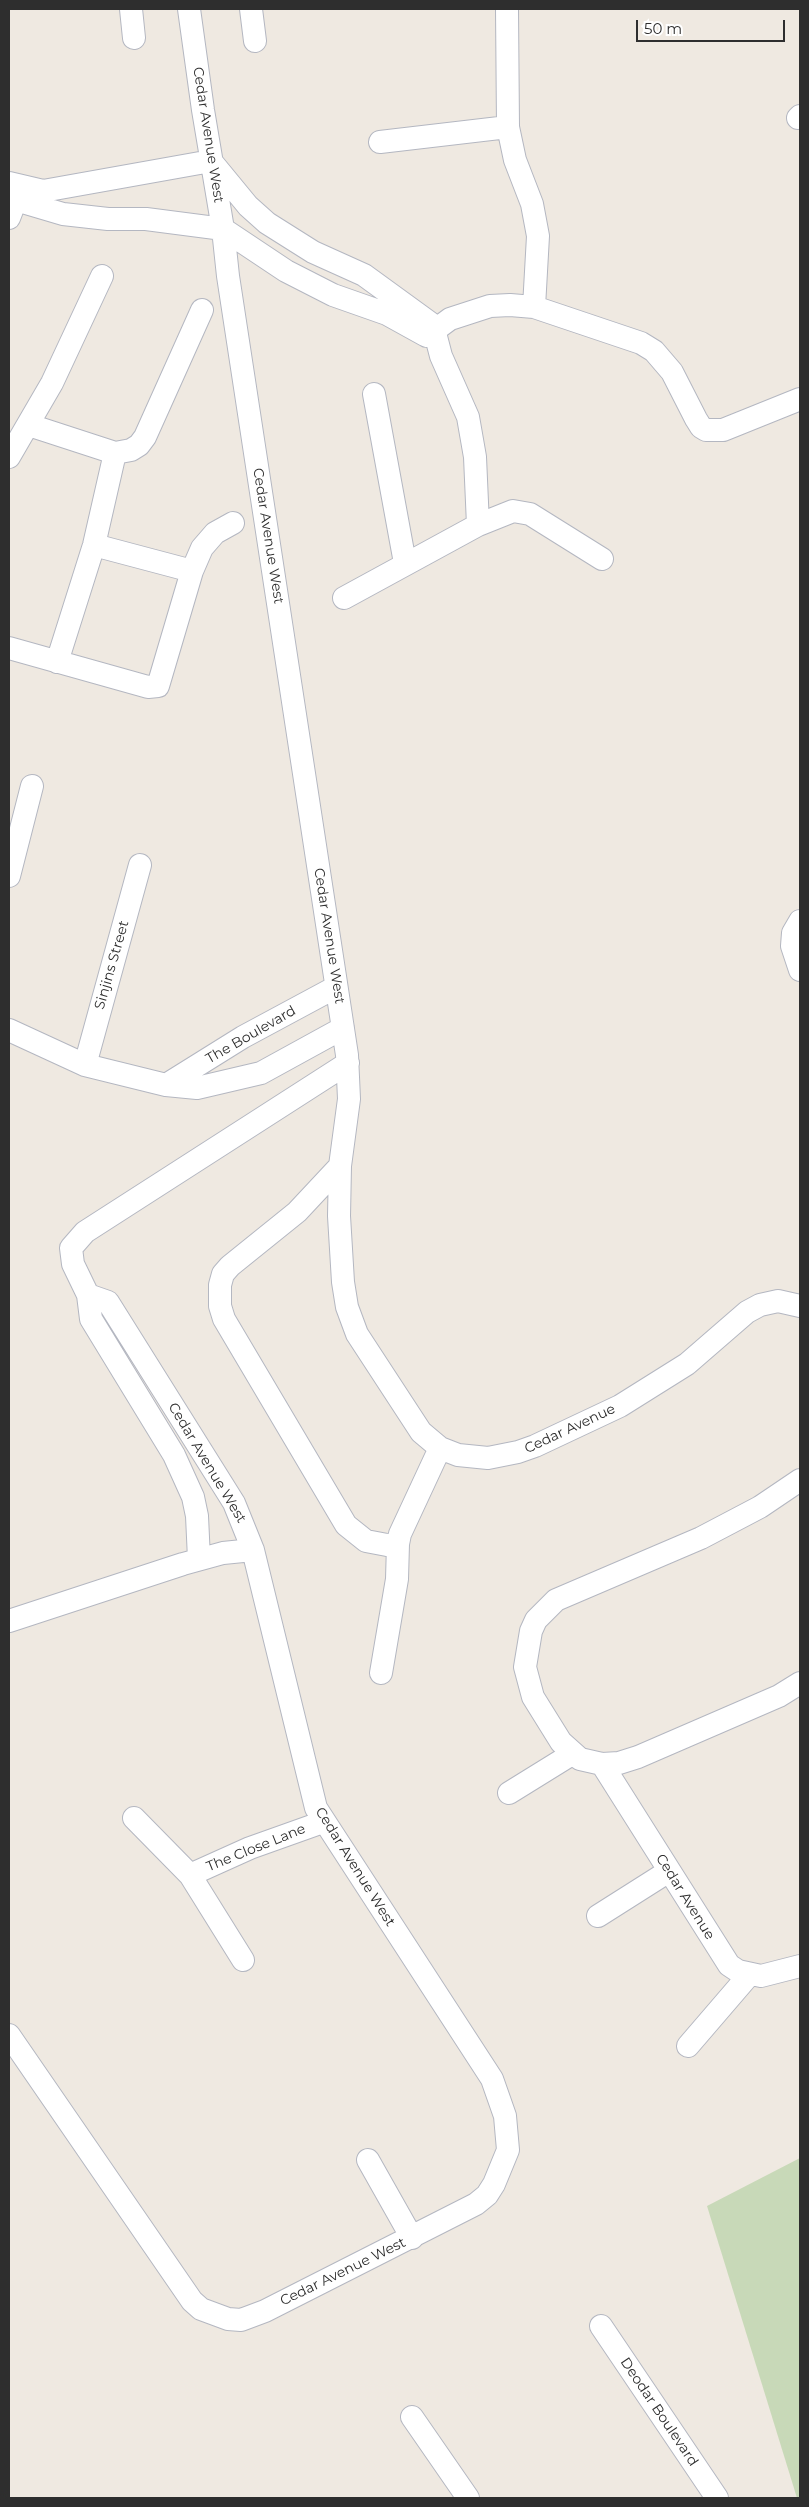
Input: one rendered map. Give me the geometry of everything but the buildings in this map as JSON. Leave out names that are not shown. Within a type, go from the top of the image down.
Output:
[{"type":"street","points":[[131,9],[134,38]]},
{"type":"street","name":"Cedar Avenue West","points":[[189,9],[348,1063],[349,1099],[340,1166]]},
{"type":"street","points":[[251,9],[254,41]]},
{"type":"street","points":[[507,9],[508,127],[510,144],[536,220],[538,236],[534,307]]},
{"type":"street","points":[[380,142],[508,127]]},
{"type":"street","points":[[13,197],[211,161],[248,206],[267,223],[313,252],[364,275],[430,323],[441,356],[461,397],[472,434],[478,525]]},
{"type":"street","points":[[13,197],[63,214],[84,217],[146,219],[223,230],[269,260],[334,295],[387,314],[433,336]]},
{"type":"street","points":[[269,260],[282,233]]},
{"type":"street","points":[[9,457],[52,383],[102,276]]},
{"type":"street","points":[[364,305],[378,284]]},
{"type":"street","points":[[433,336],[450,319],[490,306],[510,304],[534,307],[633,341],[654,351],[672,372],[696,419],[701,427],[706,430],[723,430],[800,399]]},
{"type":"street","points":[[29,425],[115,453],[131,450],[146,437],[202,310]]},
{"type":"street","points":[[374,394],[405,563]]},
{"type":"street","points":[[57,662],[94,545],[115,453]]},
{"type":"street","points":[[344,598],[405,563],[503,513],[521,511],[530,514],[602,559]]},
{"type":"street","points":[[9,648],[148,687],[158,686],[192,571],[208,540],[233,523]]},
{"type":"street","points":[[94,545],[192,571]]},
{"type":"street","points":[[9,876],[32,786]]},
{"type":"street","name":"Sinjins Street","points":[[85,1065],[140,865]]},
{"type":"street","points":[[800,921],[793,933],[792,946],[800,970]]},
{"type":"street","name":"The Boulevard","points":[[166,1085],[243,1037],[336,987]]},
{"type":"street","name":"The Boulevard","points":[[9,1030],[85,1065],[166,1085],[197,1088],[261,1073],[343,1028]]},
{"type":"street","points":[[199,1559],[197,1516],[193,1497],[174,1455],[91,1319],[88,1295],[71,1257],[71,1248],[75,1241],[85,1232],[348,1063]]},
{"type":"street","points":[[340,1166],[297,1212],[230,1266],[223,1274],[220,1285],[220,1306],[230,1332],[346,1525],[366,1541],[387,1545],[398,1544]]},
{"type":"street","name":"Cedar Avenue","points":[[340,1166],[340,1258],[347,1307],[351,1321],[411,1419],[440,1448],[458,1455],[488,1458],[518,1452],[535,1446],[620,1406],[672,1374],[747,1312],[760,1305],[778,1301],[800,1306]]},
{"type":"street","name":"Cedar Avenue West","points":[[9,2035],[181,2286],[201,2309],[228,2319],[242,2320],[272,2308],[476,2204],[487,2196],[503,2167],[508,2150],[505,2116],[492,2079],[323,1822],[316,1808],[253,1550],[242,1519],[223,1484],[108,1302],[88,1295]]},
{"type":"street","points":[[381,1673],[397,1579],[400,1534],[440,1448]]},
{"type":"street","points":[[800,1480],[760,1507],[701,1538],[568,1594],[547,1608],[536,1620],[526,1647],[525,1667],[533,1698],[550,1727],[572,1754],[589,1762],[602,1764],[619,1763],[638,1757],[779,1696],[800,1683]]},
{"type":"street","points":[[193,1497],[223,1484]]},
{"type":"street","points":[[9,1621],[199,1559],[253,1550]]},
{"type":"street","points":[[509,1793],[572,1754]]},
{"type":"street","name":"Cedar Avenue","points":[[602,1764],[729,1965],[749,1975]]},
{"type":"street","name":"The Close Lane","points":[[134,1818],[190,1875],[243,1960]]},
{"type":"street","name":"The Close Lane","points":[[190,1875],[250,1848],[323,1822]]},
{"type":"street","points":[[598,1916],[668,1871]]},
{"type":"street","points":[[688,2046],[749,1975],[762,1976],[800,1966]]},
{"type":"street","points":[[368,2160],[412,2238]]},
{"type":"street","name":"Deodar Boulevard","points":[[601,2326],[717,2498]]},
{"type":"street","points":[[412,2417],[468,2498]]},
{"type":"green space","points":[[800,2158],[800,2498],[797,2498],[707,2206]]}]
